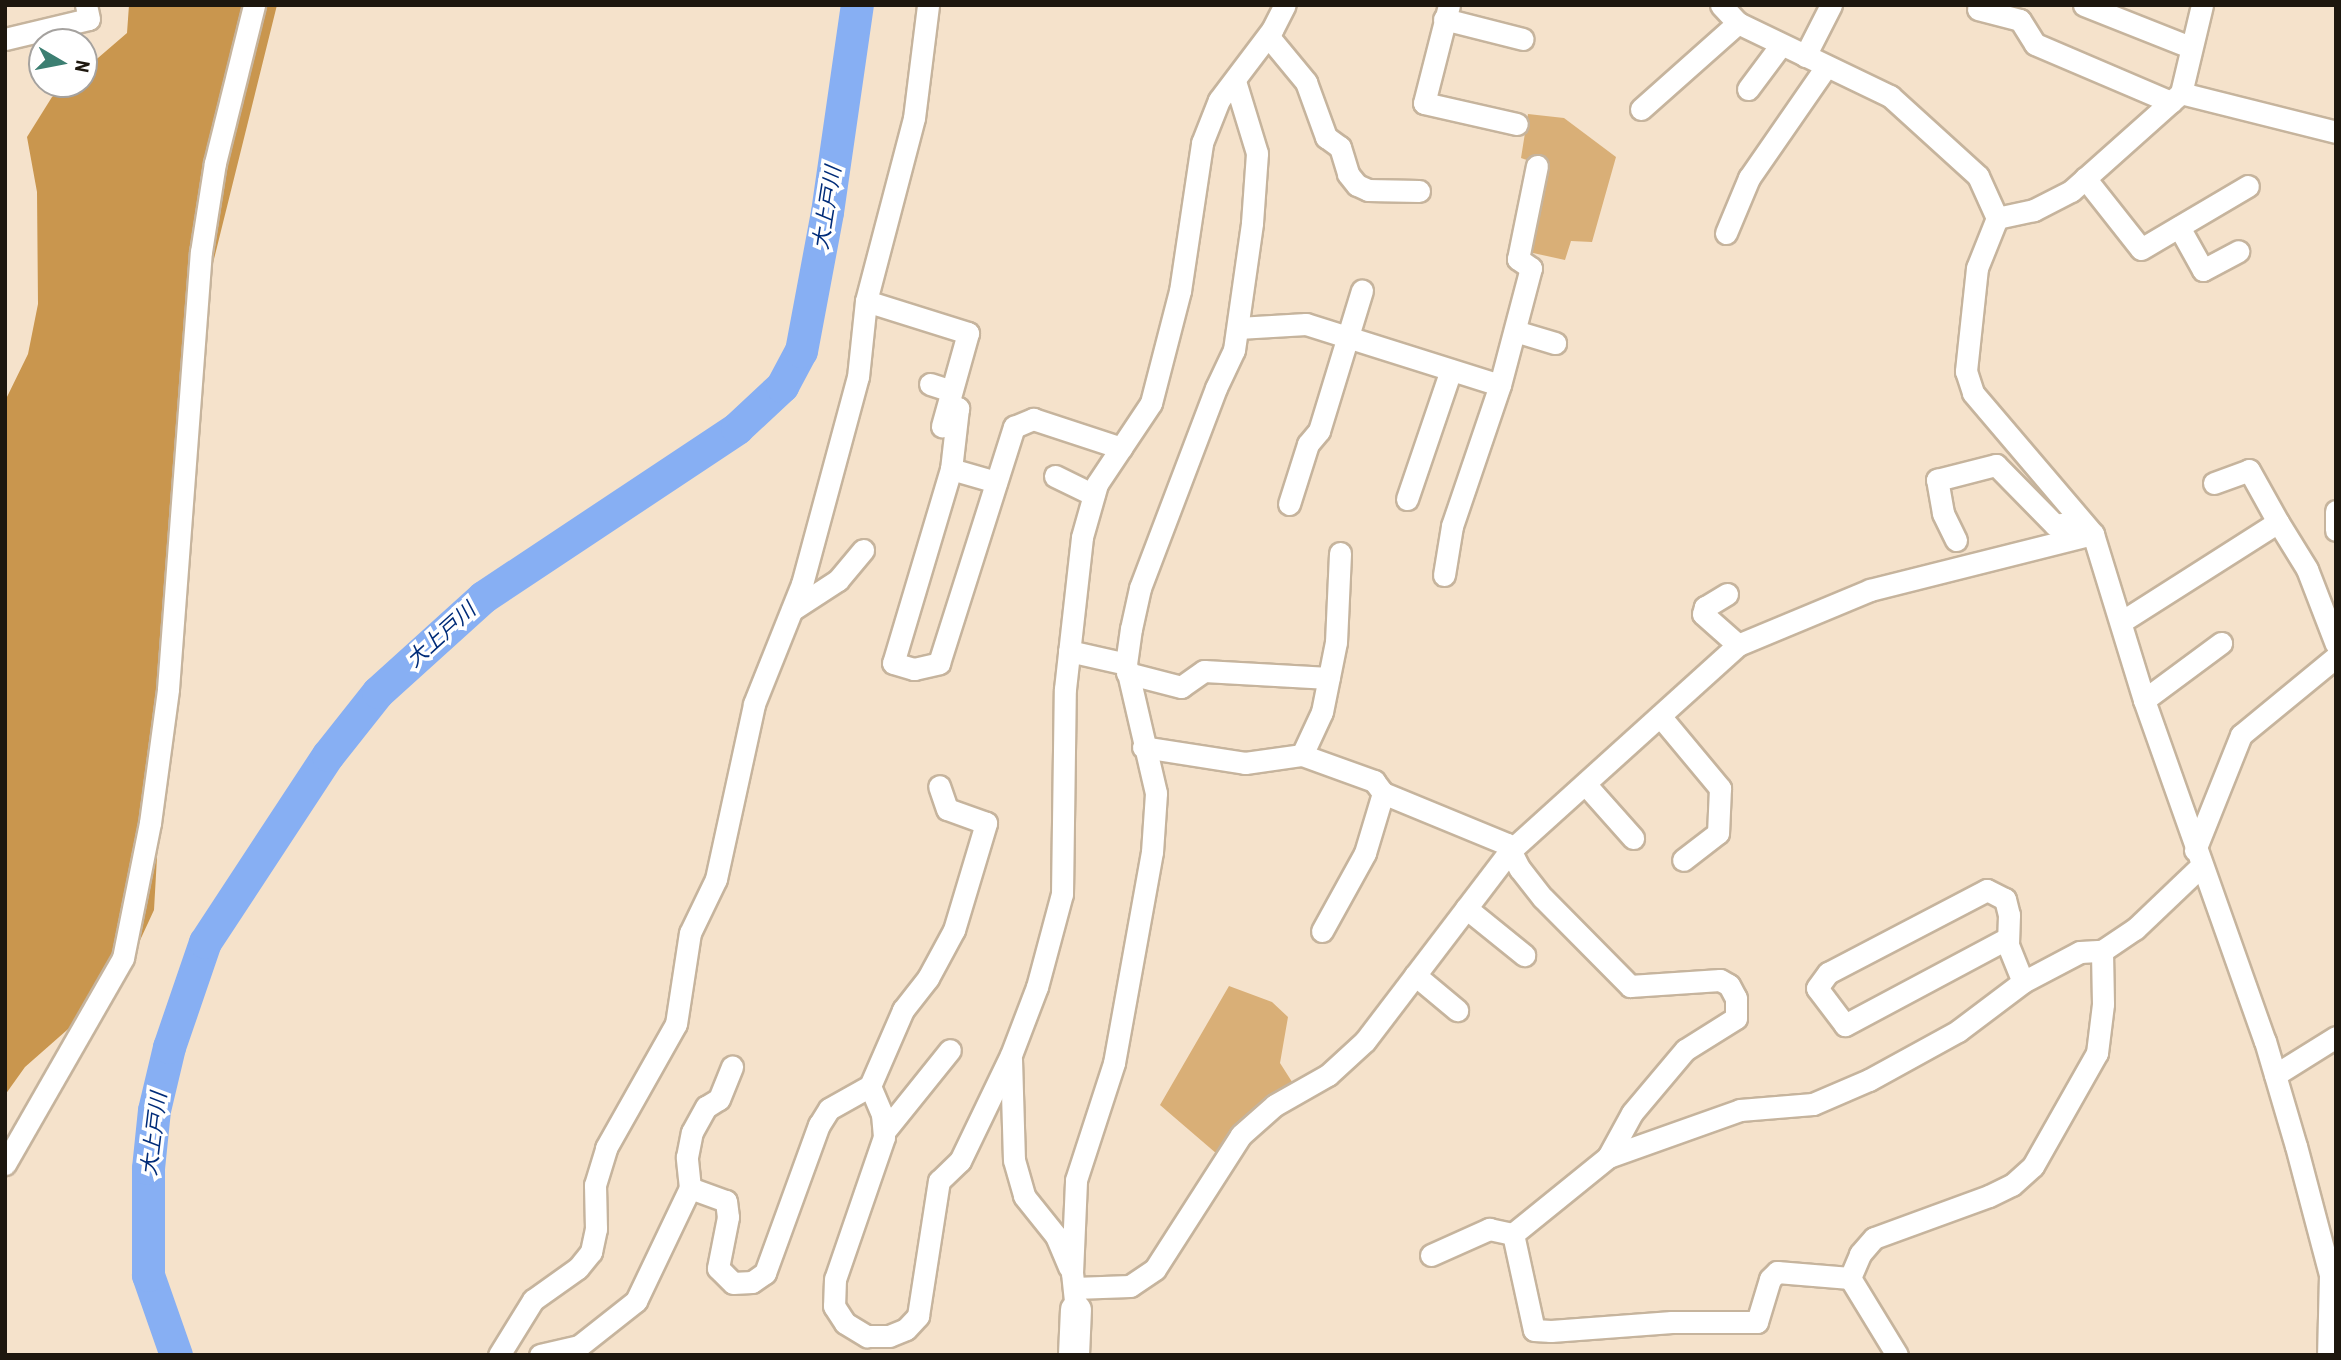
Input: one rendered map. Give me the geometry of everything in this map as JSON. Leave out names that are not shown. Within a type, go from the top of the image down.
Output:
[{"type":"street","points":[[5,39],[89,19],[86,5]]},
{"type":"street","points":[[5,1164],[123,958],[150,822],[168,690],[201,252],[215,163],[254,5]]},
{"type":"street","points":[[499,1355],[533,1300],[578,1268],[591,1252],[598,1173],[606,1148],[676,1024],[690,933],[716,879],[747,726],[792,610],[858,377],[866,301],[914,118],[928,5]]},
{"type":"street","points":[[950,1050],[884,1132],[835,1279],[834,1306],[845,1323],[867,1336],[889,1336],[906,1329],[919,1316],[939,1181],[960,1161],[1011,1055],[1037,987],[1062,894],[1069,651],[1082,537],[1094,495],[1150,403],[1180,291],[1202,143],[1219,100],[1268,36],[1285,5]]},
{"type":"street","points":[[1721,5],[1738,23],[1780,46],[1890,96],[1946,142],[1978,176],[1997,218],[1977,268],[1966,371],[1973,393],[2088,527],[2197,858],[2275,1075],[2330,1275],[2328,1355]]},
{"type":"street","points":[[1805,56],[1831,5]]},
{"type":"street","points":[[2084,5],[2190,47]]},
{"type":"street","points":[[1997,218],[2034,210],[2085,178],[2176,97],[2202,5]]},
{"type":"street","points":[[1978,9],[2020,20],[2035,44],[2176,97],[2336,132]]},
{"type":"street","points":[[1517,124],[1424,103],[1446,12],[1523,39]]},
{"type":"street","points":[[1641,109],[1738,23]]},
{"type":"street","points":[[1268,36],[1306,82],[1326,137],[1340,147],[1348,174],[1357,185],[1368,190],[1419,191]]},
{"type":"street","points":[[1748,89],[1780,46]]},
{"type":"street","points":[[1726,233],[1749,178],[1826,67]]},
{"type":"street","points":[[1074,1355],[1076,1180],[1114,1063],[1152,852],[1156,793],[1126,668],[1140,588],[1234,351],[1257,153],[1235,81]]},
{"type":"street","points":[[1444,575],[1452,526],[1500,385],[1531,268],[1518,259],[1537,166]]},
{"type":"street","points":[[2085,178],[2141,249],[2248,186]]},
{"type":"street","points":[[2179,227],[2203,270],[2238,251]]},
{"type":"street","points":[[1289,504],[1351,338],[1362,290]]},
{"type":"street","points":[[866,301],[968,332],[942,426]]},
{"type":"street","points":[[1238,328],[1306,324],[1500,385]]},
{"type":"street","points":[[1515,331],[1555,343]]},
{"type":"street","points":[[1407,499],[1451,370]]},
{"type":"street","points":[[930,384],[949,397],[958,408],[951,469],[893,663],[914,669],[939,663],[1014,427],[1033,419],[1121,448]]},
{"type":"street","points":[[1956,540],[1942,513],[1937,480],[1996,465],[2055,525],[2088,527]]},
{"type":"street","points":[[951,469],[996,482]]},
{"type":"street","points":[[2214,483],[2249,470],[2307,569],[2336,644]]},
{"type":"street","points":[[1055,476],[1094,495]]},
{"type":"street","points":[[2336,511],[2336,530]]},
{"type":"street","points":[[2121,622],[2278,522]]},
{"type":"street","points":[[1074,1290],[1130,1286],[1155,1269],[1241,1135],[1275,1105],[1328,1075],[1365,1041],[1510,851],[1738,645],[1870,590],[2088,527]]},
{"type":"street","points":[[792,610],[838,580],[863,550]]},
{"type":"street","points":[[1303,755],[1322,712],[1336,642],[1340,553]]},
{"type":"street","points":[[1727,594],[1705,607],[1703,614],[1738,645]]},
{"type":"street","points":[[2144,700],[2221,643]]},
{"type":"street","points":[[1069,651],[1181,687],[1204,671],[1329,678]]},
{"type":"street","points":[[1513,1234],[1608,1157],[1740,1110],[1813,1104],[1958,1031],[2023,982],[2080,952],[2102,951],[2134,929],[2197,858],[2241,735],[2336,657]]},
{"type":"street","points":[[1660,716],[1720,788],[1718,832],[1684,860]]},
{"type":"street","points":[[1143,747],[1245,764],[1303,755],[1374,781],[1383,793],[1507,844],[1543,898],[1630,986],[1720,980],[1729,985],[1736,999],[1736,1018],[1685,1051],[1632,1113],[1608,1157]]},
{"type":"street","points":[[1586,785],[1633,838]]},
{"type":"street","points":[[690,1188],[726,1200],[728,1217],[718,1268],[733,1283],[752,1282],[765,1273],[819,1125],[829,1109],[870,1086],[903,1010],[928,978],[954,930],[986,823],[947,809],[939,786]]},
{"type":"street","points":[[1322,931],[1365,853],[1383,793]]},
{"type":"street","points":[[2008,938],[1844,1025],[1817,988],[1828,973],[1987,890],[2005,899],[2008,938],[2023,982]]},
{"type":"street","points":[[1466,908],[1524,955]]},
{"type":"street","points":[[1850,1278],[1860,1254],[1874,1238],[1989,1196],[2012,1185],[2033,1166],[2097,1053],[2103,1004],[2102,951]]},
{"type":"street","points":[[1415,975],[1457,1010]]},
{"type":"street","points":[[2275,1075],[2336,1037]]},
{"type":"street","points":[[1011,1055],[1014,1160],[1024,1196],[1056,1236],[1074,1290]]},
{"type":"street","points":[[540,1355],[579,1346],[636,1301],[690,1188],[687,1157],[692,1132],[706,1107],[719,1099],[732,1066]]},
{"type":"street","points":[[870,1086],[882,1114],[884,1132]]},
{"type":"street","points":[[1431,1255],[1489,1229],[1513,1234]]},
{"type":"street","points":[[1513,1234],[1534,1330],[1757,1322],[1770,1279],[1777,1272],[1850,1278]]},
{"type":"street","points":[[1850,1278],[1897,1355]]},
{"type":"shaded area","points":[[129,5],[277,5],[184,380],[154,910],[130,962],[75,1023],[25,1067],[5,1095],[5,401],[28,354],[38,304],[37,192],[27,137],[51,98],[98,98],[98,58],[127,33]]},
{"type":"shaded area","points":[[1528,114],[1564,118],[1616,157],[1592,242],[1571,241],[1565,260],[1524,251],[1544,166],[1521,158]]},
{"type":"shaded area","points":[[1229,986],[1272,1002],[1288,1017],[1280,1063],[1294,1085],[1217,1154],[1160,1105]]},
{"type":"waterway","name":"大上戸川","points":[[176,1355],[148,1275],[148,1168],[154,1110],[169,1047],[205,942],[328,755],[378,692],[483,597],[737,428],[782,386],[801,351],[827,212],[857,5]]}]
